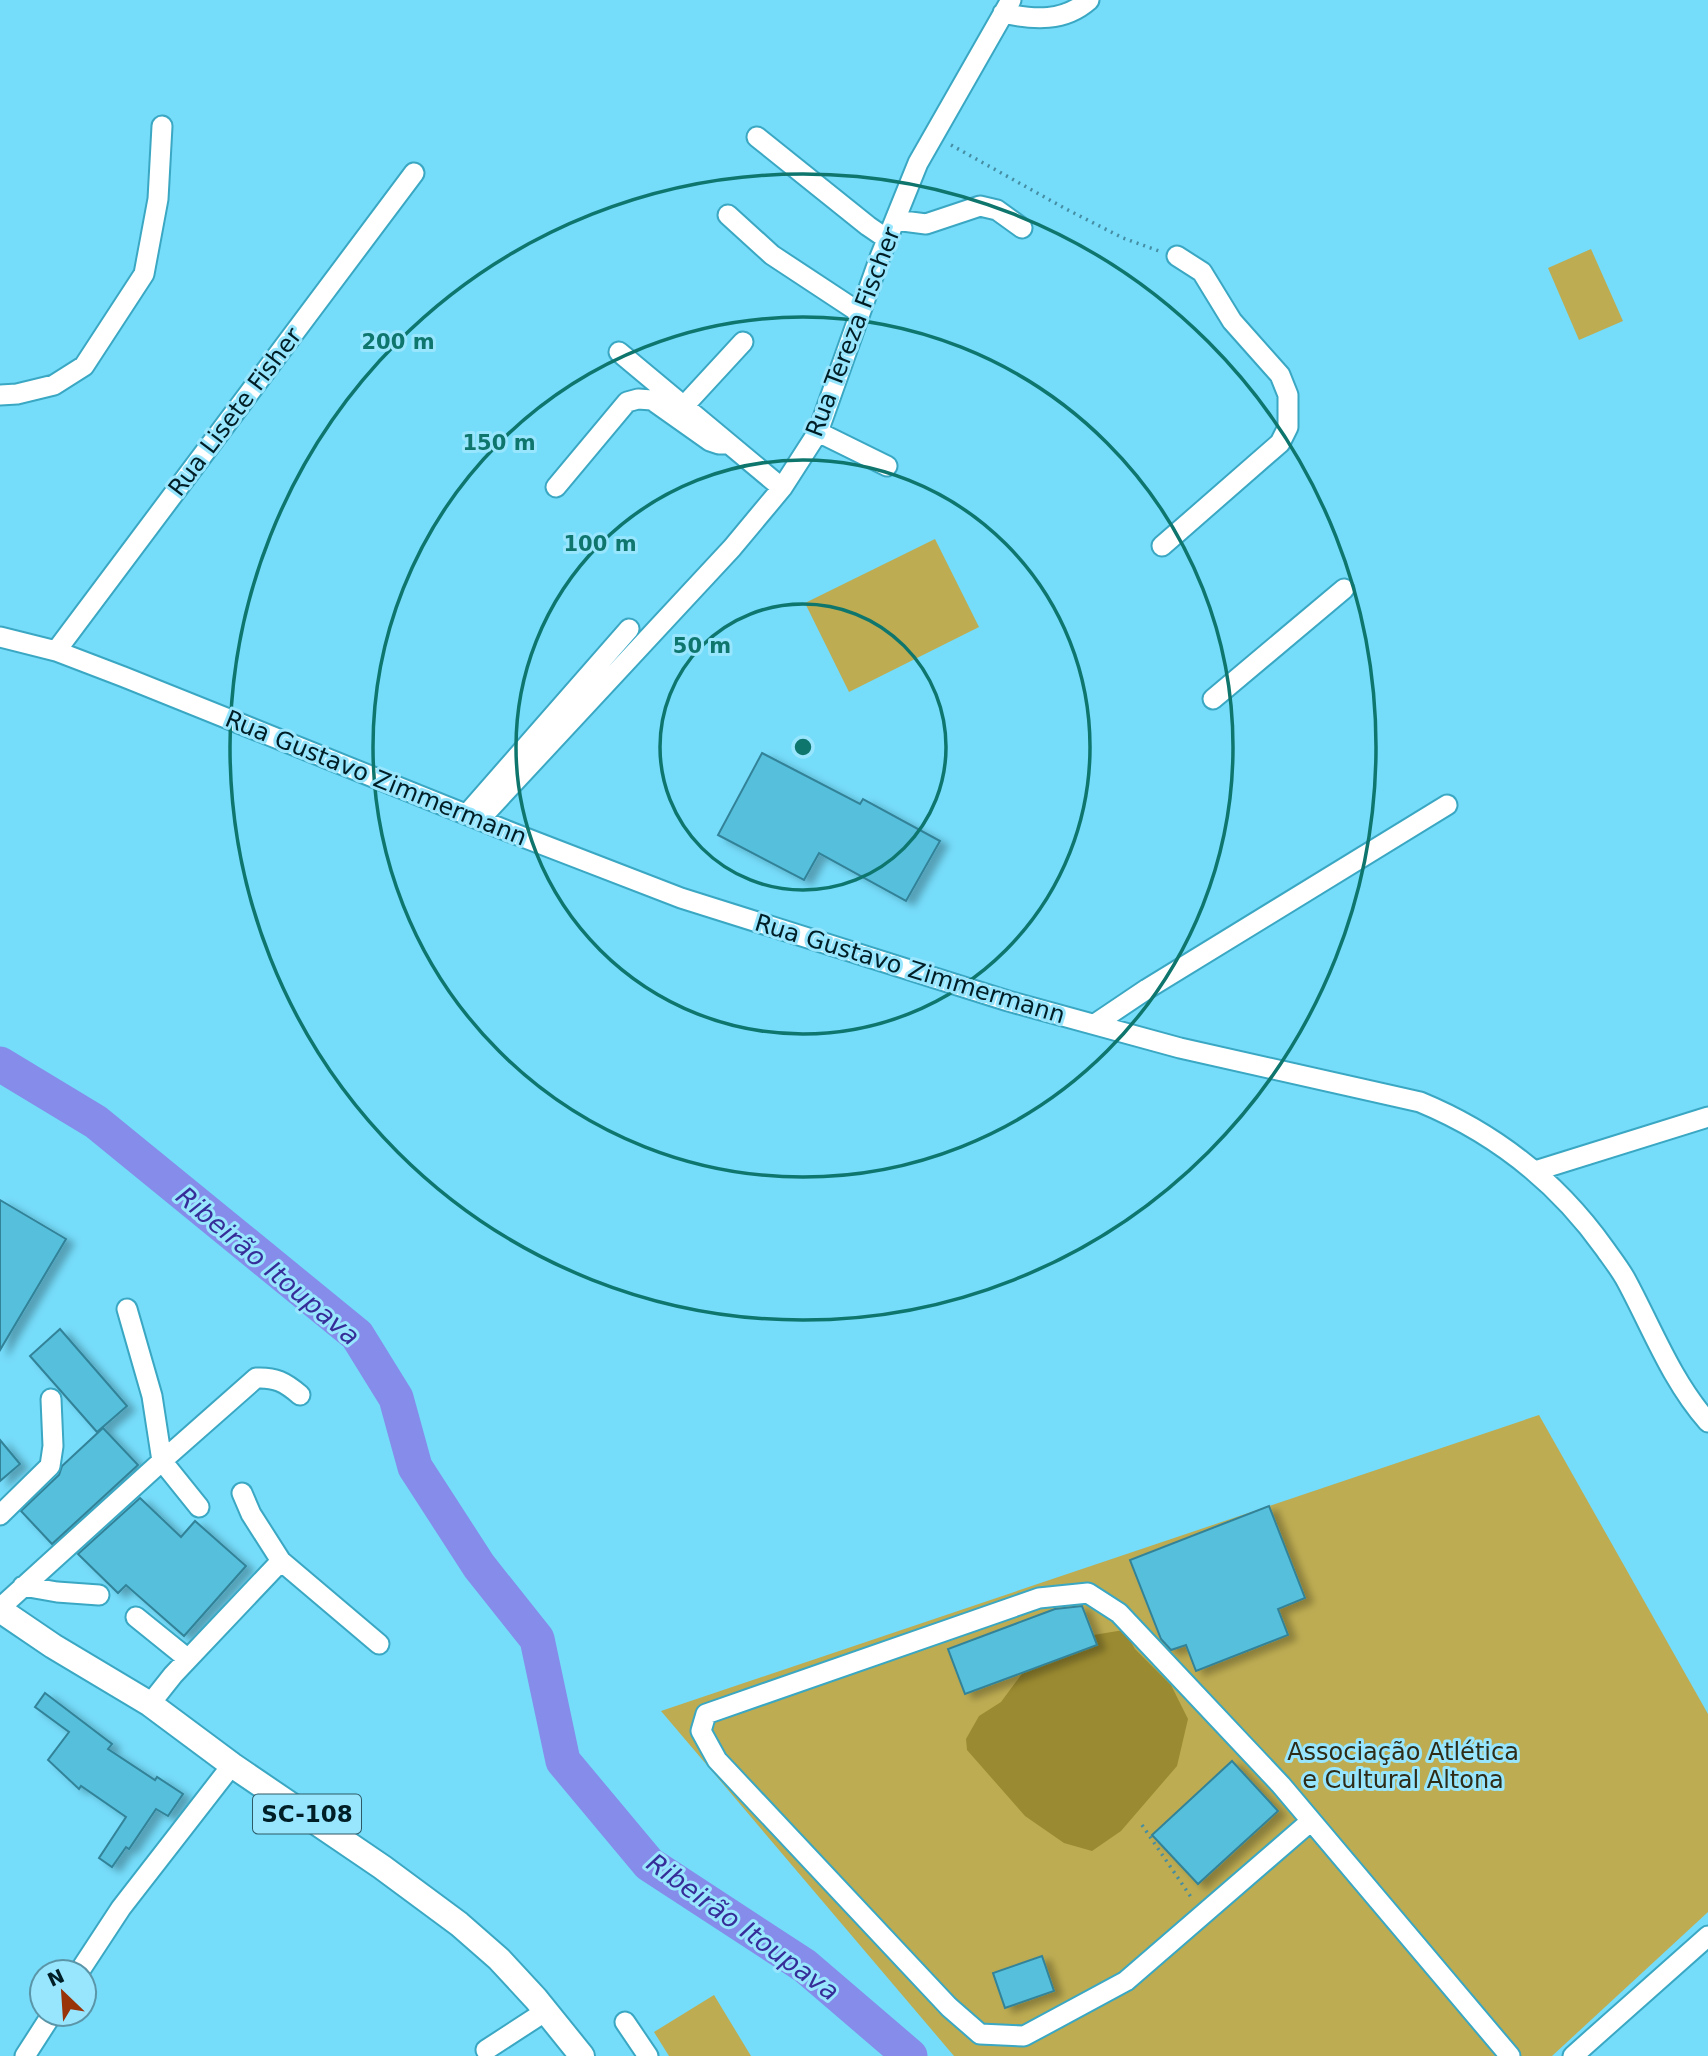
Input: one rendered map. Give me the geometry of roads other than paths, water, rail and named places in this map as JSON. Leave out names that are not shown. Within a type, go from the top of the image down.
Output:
[{"type":"main road","name":"SC-108","points":[[0,1609],[53,1646],[150,1704],[232,1765],[383,1867],[458,1924],[499,1959],[582,2056]]},
{"type":"street","points":[[1007,6],[1039,19],[1061,16],[1080,8],[1089,0]]},
{"type":"street","name":"Rua Tereza Fischer","points":[[473,816],[732,548],[782,488],[818,432],[887,239],[918,163],[1007,6]]},
{"type":"street","points":[[0,395],[17,394],[54,385],[84,366],[144,274],[158,199],[162,126]]},
{"type":"street","points":[[757,137],[887,239]]},
{"type":"street","name":"Rua Lisete Fisher","points":[[56,651],[414,173]]},
{"type":"street","points":[[895,220],[926,224],[980,206],[997,210],[1022,228]]},
{"type":"street","points":[[728,215],[772,255],[860,313]]},
{"type":"street","points":[[1162,546],[1280,443],[1288,428],[1288,395],[1280,375],[1232,321],[1202,272],[1177,256]]},
{"type":"street","points":[[684,406],[743,342]]},
{"type":"street","points":[[619,352],[782,488]]},
{"type":"street","points":[[556,487],[627,402],[638,399],[652,400],[710,441],[729,444]]},
{"type":"street","points":[[818,432],[887,466]]},
{"type":"street","points":[[1213,699],[1344,589]]},
{"type":"street","points":[[473,816],[629,629]]},
{"type":"street","name":"Rua Gustavo Zimmermann","points":[[0,637],[56,651],[681,898],[961,987],[1180,1048],[1420,1102],[1475,1129],[1535,1171],[1591,1231],[1625,1278],[1665,1362],[1708,1422]]},
{"type":"street","points":[[1095,1024],[1447,805]]},
{"type":"street","points":[[1535,1171],[1708,1117]]},
{"type":"street","points":[[127,1309],[152,1396],[162,1461],[200,1507]]},
{"type":"street","points":[[0,1609],[256,1378],[271,1377],[287,1384],[299,1395]]},
{"type":"street","points":[[0,1515],[50,1466],[53,1446],[51,1399]]},
{"type":"street","points":[[243,1493],[251,1514],[281,1560],[379,1644]]},
{"type":"street","points":[[150,1704],[188,1659],[281,1560]]},
{"type":"street","points":[[23,1586],[99,1595]]},
{"type":"street","points":[[1311,1821],[1126,1981],[1024,2036],[979,2034],[949,2007],[717,1760],[701,1731],[706,1714],[1039,1598],[1087,1593],[1119,1613],[1245,1745],[1311,1821],[1510,2056]]},
{"type":"street","points":[[136,1617],[188,1659]]},
{"type":"street","points":[[88,1958],[121,1908],[232,1765]]},
{"type":"street","points":[[1573,2056],[1708,1936]]},
{"type":"street","points":[[486,2050],[546,2011]]},
{"type":"street","points":[[625,2022],[648,2056]]},
{"type":"street","points":[[25,2056],[43,2028]]},
{"type":"waterway","name":"Ribeirão Itoupava","points":[[0,1064],[96,1122],[357,1335],[396,1398],[415,1467],[479,1566],[537,1639],[563,1761],[649,1864],[805,1966],[910,2056]]},
{"type":"park label","name":"Associação Atlética e Cultural Altona","points":[[1403,1766]]}]
